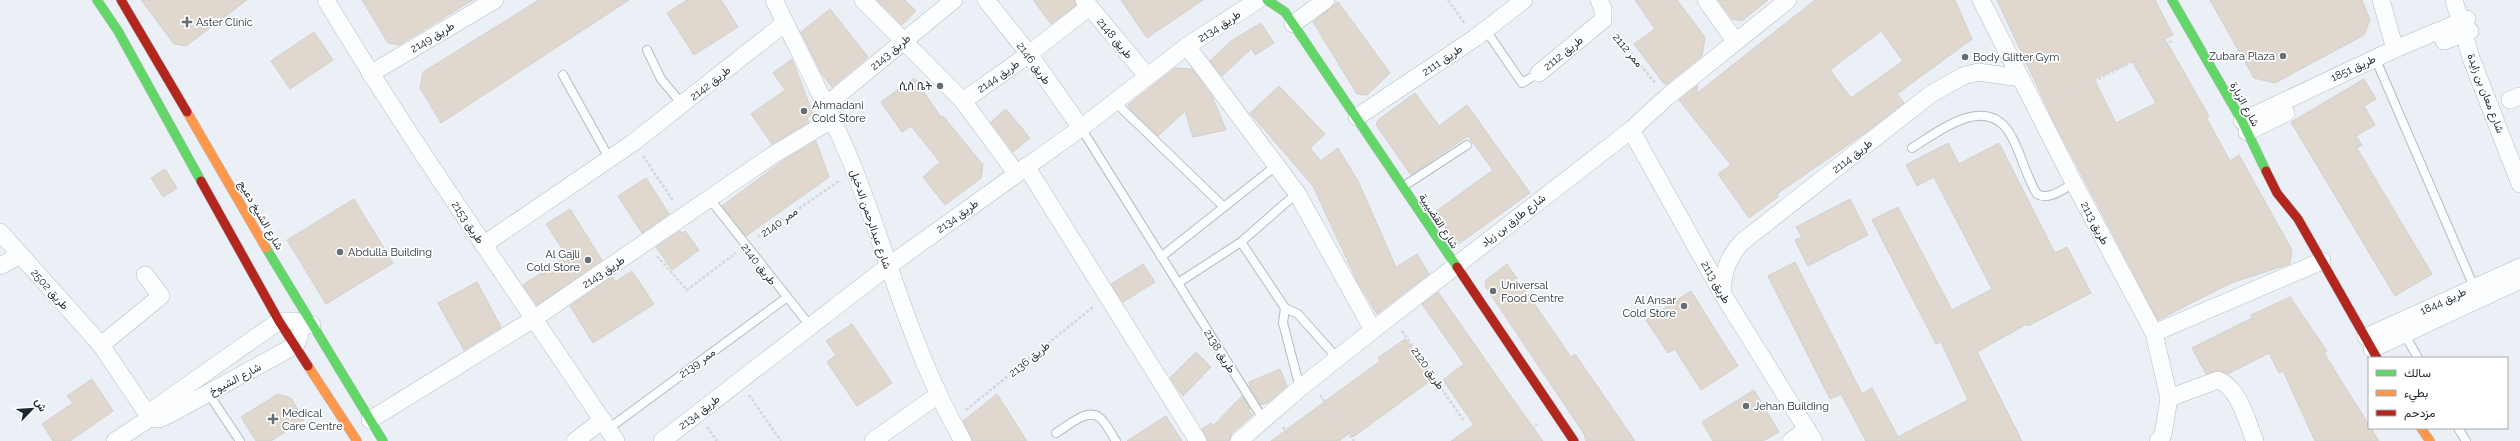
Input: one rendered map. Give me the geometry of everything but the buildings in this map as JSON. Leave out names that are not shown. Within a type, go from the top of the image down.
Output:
[{"type":"main road","points":[[97,0],[118,31],[279,321],[357,441]]},
{"type":"main road","name":"شارع الشيخ دعيج","points":[[121,0],[306,319],[383,441]]},
{"type":"main road","name":"شارع القضيبية","points":[[1267,0],[1289,18]]},
{"type":"main road","name":"شارع القضيبية","points":[[1283,0],[1289,18],[1574,441]]},
{"type":"main road","name":"شارع الزبارة","points":[[2172,0],[2190,32],[2252,123],[2277,193],[2298,219],[2372,348]]},
{"type":"main road","name":"شارع الزبارة","points":[[2291,195],[2298,219]]},
{"type":"main road","points":[[2413,429],[2419,441]]},
{"type":"main road","points":[[2422,429],[2430,441]]},
{"type":"street","name":"طريق 2153","points":[[326,0],[370,74],[483,246],[535,318],[609,430]]},
{"type":"street","name":"طريق 2149","points":[[370,74],[495,0]]},
{"type":"street","name":"شارع عبدالرحمن الدخيل","points":[[774,0],[830,112],[854,170],[908,326],[938,395],[962,441]]},
{"type":"street","points":[[863,0],[963,101],[1021,170],[1107,296],[1198,441]]},
{"type":"street","name":"طريق 2143","points":[[370,420],[535,318],[647,243],[683,216],[773,155],[830,112],[903,40],[954,0]]},
{"type":"street","name":"طريق 2146","points":[[986,0],[1029,54],[1081,128]]},
{"type":"street","name":"طريق 2134","points":[[662,441],[811,328],[887,267],[1081,128],[1187,46],[1258,0]]},
{"type":"street","points":[[1289,18],[1326,0]]},
{"type":"street","name":"طريق 2111","points":[[1357,117],[1480,33],[1524,0]]},
{"type":"street","points":[[1599,0],[1603,9],[1603,20]]},
{"type":"street","points":[[1706,0],[1735,41]]},
{"type":"street","name":"شارع طارق بن زياد","points":[[1239,441],[1263,419],[1372,330],[1630,130],[1666,96],[1788,0]]},
{"type":"street","name":"طريق 2113","points":[[1981,0],[2074,183],[2154,333],[2169,398],[2163,435],[2158,441]]},
{"type":"street","points":[[2381,0],[2395,49]]},
{"type":"street","name":"شارع معان بن زايدة","points":[[2454,0],[2520,158]]},
{"type":"street","name":"شارع معان بن زايدة","points":[[2464,0],[2465,27],[2520,184]]},
{"type":"street","name":"طريق 2144","points":[[963,101],[1029,54],[1087,3]]},
{"type":"street","name":"طريق 2148","points":[[1087,3],[1147,76]]},
{"type":"street","name":"طريق 2112","points":[[1539,73],[1603,20]]},
{"type":"street","name":"طريق 2142","points":[[483,246],[634,142],[784,22]]},
{"type":"street","name":"طريق 1851","points":[[2252,123],[2395,49],[2465,27]]},
{"type":"street","name":"طريق 1851","points":[[2252,123],[2465,27]]},
{"type":"street","points":[[1187,46],[1297,193],[1372,330]]},
{"type":"street","name":"طريق 2114","points":[[1722,292],[1725,270],[1734,250],[1742,242],[1916,105],[1963,76],[1978,72],[2021,78]]},
{"type":"street","name":"طريق 2113","points":[[1630,130],[1722,292],[1810,435],[1791,441]]},
{"type":"street","name":"طريق 2502","points":[[0,232],[101,345],[150,418]]},
{"type":"street","points":[[0,266],[20,255]]},
{"type":"street","points":[[2154,333],[2322,261]]},
{"type":"street","name":"طريق 1844","points":[[2372,348],[2401,327],[2474,287],[2520,267]]},
{"type":"street","points":[[101,345],[162,296],[146,275]]},
{"type":"street","name":"طريق 1844","points":[[2401,327],[2520,280]]},
{"type":"street","points":[[279,321],[306,319],[296,345]]},
{"type":"street","name":"شارع الشيوخ","points":[[150,418],[154,408],[279,321]]},
{"type":"street","name":"شارع الشيوخ","points":[[115,441],[150,418],[160,418],[296,345]]},
{"type":"street","points":[[2169,398],[2218,380],[2223,382],[2234,393],[2255,441]]},
{"type":"street","points":[[873,441],[938,395]]},
{"type":"street","points":[[575,441],[609,430]]},
{"type":"lane","name":"طريق 2112","points":[[1480,33],[1522,83],[1539,73]]},
{"type":"lane","points":[[647,50],[661,79],[682,104]]},
{"type":"lane","points":[[2379,67],[2474,287]]},
{"type":"lane","points":[[563,75],[609,158]]},
{"type":"lane","points":[[1115,102],[1224,207]]},
{"type":"lane","points":[[1912,148],[1963,118],[1984,116],[1994,119],[2009,132],[2038,194],[2042,196],[2051,195],[2074,183]]},
{"type":"lane","name":"طريق 2138","points":[[1081,128],[1263,419]]},
{"type":"lane","points":[[1402,187],[1466,145]]},
{"type":"lane","points":[[1161,257],[1277,165]]},
{"type":"lane","points":[[1178,282],[1241,242],[1297,193]]},
{"type":"lane","name":"طريق 2140","points":[[709,198],[744,246],[811,328]]},
{"type":"lane","points":[[1241,242],[1285,308],[1298,314],[1338,359]]},
{"type":"lane","name":"ممر 2139","points":[[609,430],[786,298]]},
{"type":"lane","points":[[1285,308],[1283,323],[1305,385]]},
{"type":"lane","points":[[2401,327],[2417,357]]},
{"type":"lane","points":[[208,393],[240,441]]},
{"type":"lane","points":[[1056,433],[1083,416],[1092,415],[1100,417],[1116,441]]},
{"type":"lane","points":[[2459,429],[2466,441]]},
{"type":"path","points":[[1448,0],[1480,33]]},
{"type":"path","name":"ممر 2112","points":[[1603,20],[1666,96]]},
{"type":"path","points":[[2038,111],[2190,32]]},
{"type":"path","points":[[634,142],[683,216]]},
{"type":"path","name":"ممر 2140","points":[[647,243],[687,290],[744,246],[854,170]]},
{"type":"path","name":"طريق 2136","points":[[951,422],[1107,296]]},
{"type":"path","name":"طريق 2120","points":[[1392,316],[1464,421]]},
{"type":"path","points":[[740,381],[781,441]]},
{"type":"path","points":[[1305,385],[1354,441]]},
{"type":"path","points":[[1516,441],[1554,411]]},
{"type":"traffic: fast","points":[[97,0],[118,31],[201,181]]},
{"type":"traffic: fast","points":[[1267,0],[1285,12],[1457,267]]},
{"type":"traffic: fast","points":[[2172,0],[2242,121],[2266,171]]},
{"type":"traffic: fast","points":[[266,248],[383,441]]},
{"type":"traffic: slow","points":[[187,112],[266,248]]},
{"type":"traffic: slow","points":[[308,366],[357,441]]},
{"type":"traffic: slow","points":[[2422,429],[2430,441]]},
{"type":"traffic: jam","points":[[121,0],[187,112]]},
{"type":"traffic: jam","points":[[2266,171],[2277,193],[2298,219],[2376,357]]},
{"type":"traffic: jam","points":[[201,181],[279,321],[308,366]]},
{"type":"traffic: jam","points":[[1457,267],[1574,441]]},
{"type":"place","name":"Aster Clinic","points":[[187,22]]},
{"type":"place","name":"Zubara Plaza","points":[[2283,56]]},
{"type":"place","name":"Body Glitter Gym","points":[[1965,57]]},
{"type":"place","name":"ሲስ ቤት","points":[[940,86]]},
{"type":"place","name":"Ahmadani Cold Store","points":[[804,111]]},
{"type":"place","name":"Abdulla Building","points":[[340,252]]},
{"type":"place","name":"Al Gajli Cold Store","points":[[588,260]]},
{"type":"place","name":"Universal Food Centre","points":[[1493,291]]},
{"type":"place","name":"Al Ansar Cold Store","points":[[1684,306]]},
{"type":"place","name":"Jehan Building","points":[[1746,406]]},
{"type":"place","name":"Medical Care Centre","points":[[273,419]]}]
